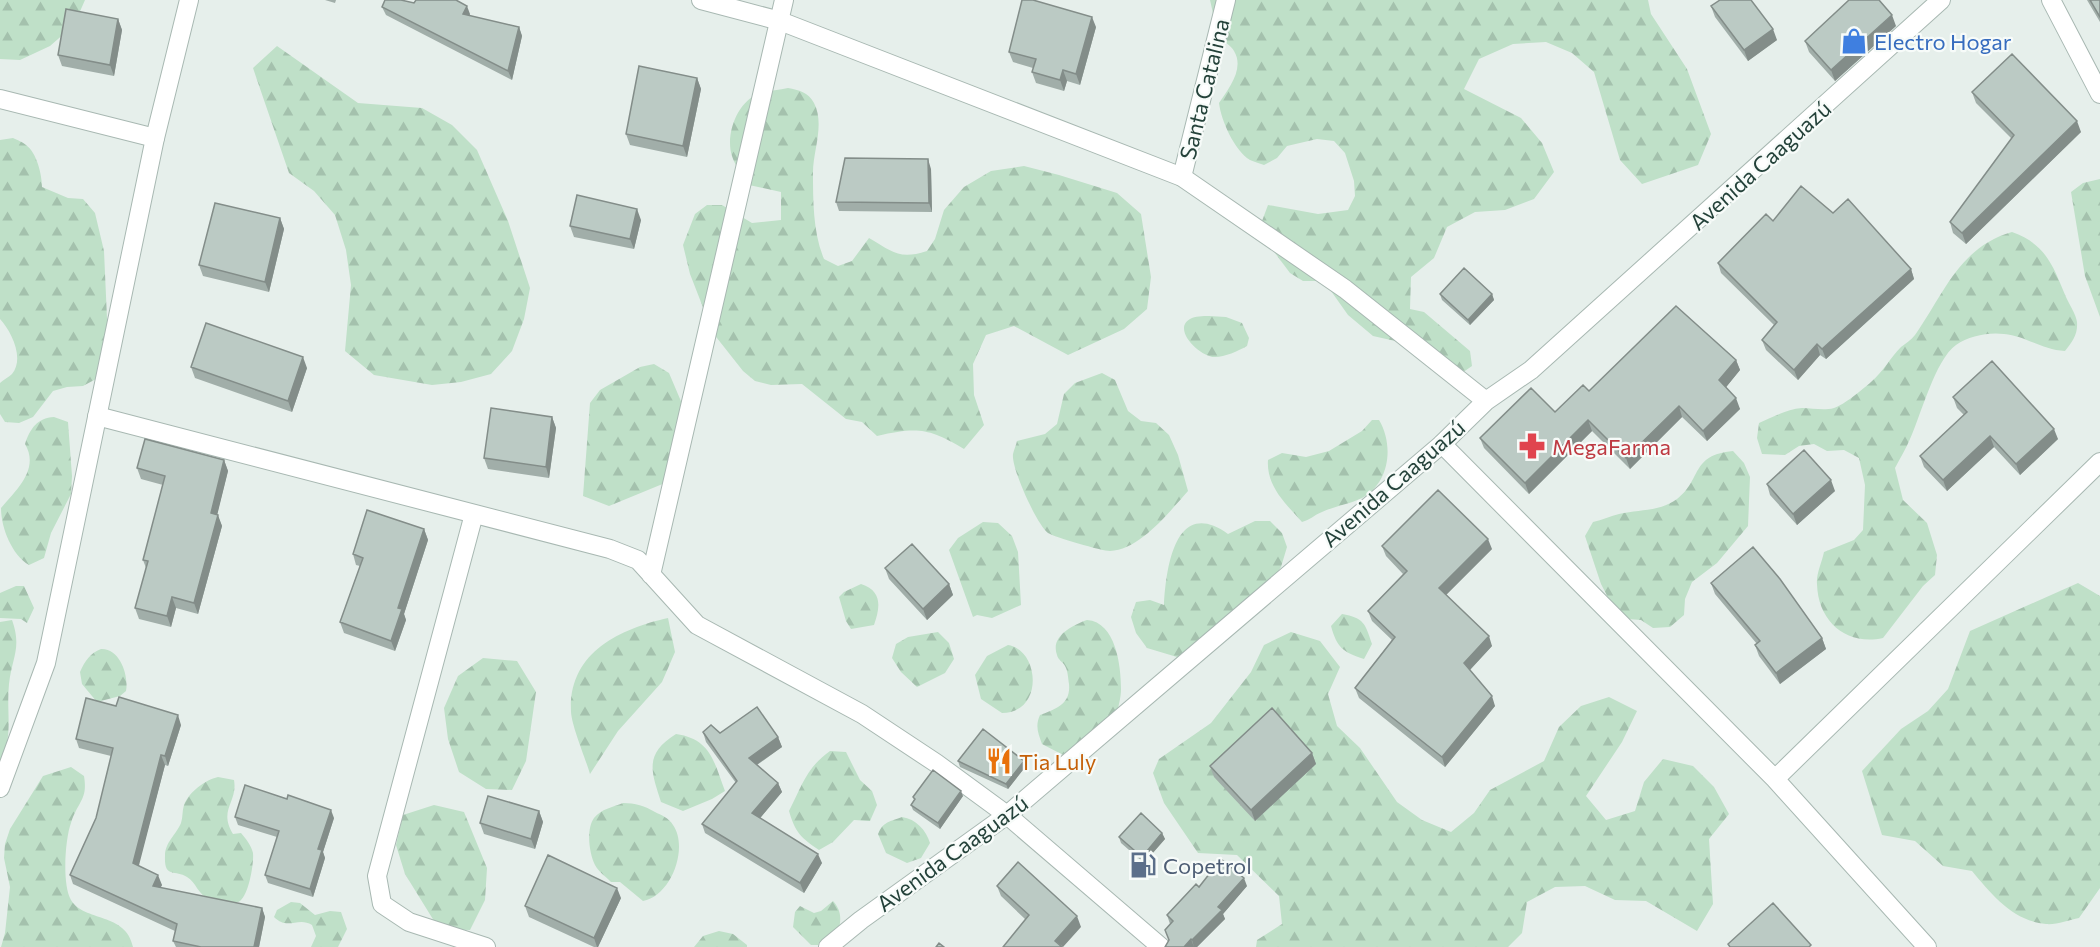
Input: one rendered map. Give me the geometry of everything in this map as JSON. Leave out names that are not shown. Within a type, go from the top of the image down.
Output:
[{"type":"street","points":[[0,788],[46,663],[155,138],[189,0]]},
{"type":"street","points":[[701,0],[780,21],[1182,177],[1345,289],[1486,400]]},
{"type":"street","points":[[651,575],[784,0]]},
{"type":"street","name":"Santa Catalina","points":[[1182,177],[1226,0]]},
{"type":"street","name":"Avenida Caaguazú","points":[[828,947],[861,920],[1007,815],[1442,444],[1486,400],[1532,370],[1941,0]]},
{"type":"street","points":[[2051,0],[2100,94]]},
{"type":"street","points":[[0,99],[155,138]]},
{"type":"street","points":[[97,416],[610,549],[638,560],[696,625],[862,714],[936,764],[1007,815],[1161,947]]},
{"type":"street","points":[[1442,444],[1775,779],[1927,947]]},
{"type":"street","points":[[1775,779],[2100,462]]},
{"type":"street","points":[[474,514],[377,876],[382,904],[409,922],[486,947]]},
{"type":"green space","points":[[0,0],[85,0],[74,25],[50,46],[20,60],[0,59]]},
{"type":"green space","points":[[1210,0],[1648,0],[1651,14],[1687,69],[1711,134],[1698,165],[1642,184],[1620,160],[1594,72],[1572,53],[1546,42],[1513,44],[1479,59],[1464,89],[1521,118],[1542,143],[1554,172],[1534,199],[1505,210],[1475,212],[1447,227],[1434,258],[1411,277],[1410,309],[1424,312],[1470,351],[1472,366],[1459,375],[1422,347],[1373,336],[1348,315],[1331,291],[1319,281],[1303,281],[1290,273],[1272,249],[1262,221],[1268,205],[1318,214],[1348,210],[1355,196],[1354,181],[1345,153],[1334,141],[1317,139],[1287,146],[1277,158],[1264,165],[1250,160],[1239,149],[1225,126],[1219,103],[1234,78],[1238,65],[1237,58],[1233,49],[1221,37]]},
{"type":"green space","points":[[277,46],[358,103],[422,108],[452,125],[477,150],[508,221],[530,288],[524,319],[512,351],[491,374],[461,382],[432,385],[374,375],[345,351],[351,285],[346,250],[335,215],[314,191],[289,173],[253,68]]},
{"type":"green space","points":[[788,88],[806,94],[812,99],[817,111],[819,129],[813,164],[814,205],[818,239],[824,259],[838,266],[852,261],[869,238],[903,255],[927,251],[935,239],[944,210],[964,187],[991,171],[1024,166],[1117,193],[1141,214],[1151,277],[1147,309],[1124,329],[1068,355],[1014,326],[986,335],[973,364],[974,395],[984,425],[964,449],[941,437],[922,431],[903,431],[877,436],[862,422],[846,419],[802,384],[771,385],[755,381],[743,371],[713,333],[690,274],[683,245],[695,214],[707,205],[722,205],[752,223],[781,220],[781,192],[749,185],[733,160],[730,138],[735,120],[745,103],[760,93]]},
{"type":"green space","points":[[13,138],[25,144],[33,153],[40,171],[42,187],[68,198],[83,199],[95,213],[104,251],[107,318],[112,332],[96,379],[83,386],[53,391],[33,417],[19,423],[5,422],[0,414],[0,383],[12,374],[17,360],[12,337],[0,319],[0,140]]},
{"type":"green space","points":[[2100,179],[2100,317],[2085,276],[2071,192],[2083,183]]},
{"type":"green space","points":[[2012,232],[2033,243],[2047,257],[2075,316],[2077,327],[2075,335],[2065,351],[2012,335],[1992,334],[1967,339],[1948,352],[1935,375],[1908,443],[1895,468],[1903,500],[1927,523],[1937,555],[1935,575],[1923,586],[1883,638],[1870,640],[1847,634],[1829,620],[1823,610],[1817,580],[1824,552],[1854,540],[1863,530],[1865,485],[1859,458],[1844,450],[1827,451],[1814,444],[1799,446],[1785,455],[1762,454],[1757,438],[1759,423],[1796,409],[1826,409],[1843,404],[1875,378],[1897,351],[1915,335],[1944,288],[1966,260],[1994,239]]},
{"type":"green space","points":[[1194,317],[1226,317],[1242,323],[1249,338],[1247,346],[1236,352],[1215,357],[1196,348],[1186,336],[1185,324]]},
{"type":"green space","points":[[654,364],[669,373],[683,406],[665,483],[609,506],[583,496],[590,403],[600,390],[640,367]]},
{"type":"green space","points":[[1102,373],[1115,380],[1128,411],[1141,421],[1156,423],[1169,435],[1178,455],[1188,491],[1143,537],[1121,549],[1110,551],[1078,544],[1048,533],[1026,496],[1013,461],[1017,441],[1045,434],[1057,424],[1064,394],[1075,383]]},
{"type":"green space","points":[[54,417],[68,422],[71,494],[51,533],[44,558],[29,565],[17,555],[9,540],[3,524],[1,508],[24,479],[28,470],[29,453],[25,444],[29,434],[39,422]]},
{"type":"green space","points":[[1372,420],[1379,420],[1387,441],[1387,463],[1379,483],[1362,498],[1319,513],[1302,522],[1278,494],[1270,478],[1268,460],[1282,453],[1306,457],[1329,451],[1362,431]]},
{"type":"green space","points":[[1733,451],[1744,463],[1750,477],[1748,526],[1717,563],[1692,582],[1685,599],[1684,615],[1670,627],[1653,628],[1641,620],[1628,619],[1615,611],[1601,584],[1585,536],[1593,522],[1670,503],[1685,492],[1703,463],[1719,453]]},
{"type":"green space","points":[[1255,521],[1270,521],[1282,533],[1287,547],[1281,567],[1264,593],[1194,655],[1177,657],[1147,648],[1136,633],[1131,617],[1136,602],[1150,600],[1164,605],[1171,557],[1185,530],[1196,524],[1210,525],[1228,534]]},
{"type":"green space","points":[[983,522],[998,523],[1012,536],[1018,552],[1021,605],[992,618],[977,615],[973,617],[949,550],[958,538]]},
{"type":"green space","points":[[2078,583],[2100,596],[2100,888],[2079,918],[2046,924],[2023,918],[2013,912],[1996,898],[1972,871],[1943,866],[1915,841],[1882,835],[1862,771],[1901,729],[1928,711],[1948,689],[1970,631]]},
{"type":"green space","points":[[861,584],[873,591],[878,601],[878,612],[874,625],[851,629],[846,621],[839,597]]},
{"type":"green space","points":[[16,586],[24,586],[34,608],[27,623],[21,619],[0,618],[0,593]]},
{"type":"green space","points":[[1342,614],[1355,617],[1365,626],[1372,644],[1364,659],[1346,651],[1336,639],[1331,626]]},
{"type":"green space","points":[[668,618],[675,652],[662,682],[618,731],[590,774],[571,712],[572,691],[578,674],[587,659],[615,637]]},
{"type":"green space","points":[[12,620],[16,645],[9,684],[7,743],[0,763],[0,622]]},
{"type":"green space","points":[[1087,620],[1105,628],[1111,637],[1120,669],[1120,699],[1116,717],[1065,756],[1042,744],[1037,726],[1040,715],[1061,705],[1068,696],[1067,672],[1058,657],[1057,642],[1064,632]]},
{"type":"green space","points":[[938,632],[949,643],[954,659],[945,673],[917,687],[901,672],[892,658],[896,644],[908,637]]},
{"type":"green space","points":[[1291,632],[1320,641],[1340,667],[1328,694],[1337,726],[1360,748],[1397,802],[1422,820],[1451,832],[1474,813],[1490,790],[1544,761],[1559,727],[1581,706],[1609,697],[1637,711],[1622,742],[1586,796],[1606,820],[1635,811],[1644,782],[1663,759],[1693,766],[1714,787],[1729,814],[1709,839],[1713,904],[1697,931],[1646,901],[1615,900],[1585,886],[1555,887],[1527,902],[1522,933],[1508,947],[1256,947],[1257,940],[1282,924],[1279,896],[1237,855],[1198,853],[1164,803],[1153,773],[1159,759],[1211,723],[1251,672],[1264,645]]},
{"type":"green space","points":[[1008,645],[1019,649],[1026,658],[1033,681],[1031,693],[1025,703],[1016,710],[1002,713],[981,699],[975,675],[987,656]]},
{"type":"green space","points":[[101,649],[108,650],[118,658],[122,664],[127,685],[126,691],[120,696],[97,702],[82,684],[80,672],[88,658]]},
{"type":"green space","points":[[483,658],[517,661],[536,692],[526,761],[512,790],[486,789],[459,772],[448,739],[444,708],[458,676]]},
{"type":"green space","points":[[676,734],[697,741],[704,747],[714,762],[725,791],[683,811],[661,802],[653,772],[655,756],[659,749]]},
{"type":"green space","points":[[830,751],[846,752],[860,780],[872,791],[877,805],[870,821],[854,820],[833,842],[819,850],[800,834],[789,811],[810,771]]},
{"type":"green space","points":[[71,767],[84,776],[85,790],[71,823],[67,840],[65,873],[68,893],[77,907],[122,928],[129,936],[133,947],[1,947],[5,933],[10,887],[4,858],[5,844],[10,829],[43,776]]},
{"type":"green space","points":[[218,777],[234,780],[227,818],[233,834],[241,833],[253,853],[252,871],[246,892],[240,901],[233,903],[205,897],[190,879],[168,871],[165,863],[165,851],[181,823],[186,800],[198,787]]},
{"type":"green space","points":[[623,803],[644,807],[665,817],[677,835],[678,858],[669,881],[653,897],[643,901],[620,882],[611,882],[596,867],[591,854],[589,835],[594,818],[604,810]]},
{"type":"green space","points":[[434,805],[464,812],[487,868],[485,900],[470,930],[439,929],[405,874],[396,845],[403,815]]},
{"type":"green space","points":[[902,817],[920,826],[930,843],[921,858],[907,863],[886,853],[878,834],[884,824]]},
{"type":"green space","points":[[833,901],[840,915],[838,931],[818,945],[811,945],[793,927],[795,912],[800,906],[814,913],[821,911]]},
{"type":"green space","points":[[291,902],[300,903],[315,915],[330,911],[341,912],[347,929],[338,947],[311,947],[316,936],[312,925],[302,922],[284,923],[274,917],[277,910]]},
{"type":"green space","points":[[719,931],[733,934],[747,947],[694,947],[703,936]]},
{"type":"building","points":[[385,0],[414,3],[416,0],[456,0],[467,6],[463,14],[519,27],[508,71],[382,7]]},
{"type":"building","points":[[1022,0],[1033,0],[1092,17],[1076,74],[1063,70],[1060,80],[1032,72],[1036,59],[1009,52]]},
{"type":"building","points":[[1720,0],[1751,0],[1773,29],[1744,50],[1711,6]]},
{"type":"building","name":"Electro Hogar","points":[[1849,0],[1879,0],[1892,15],[1831,70],[1805,41]]},
{"type":"building","points":[[2090,0],[2100,0],[2100,17]]},
{"type":"building","points":[[66,9],[118,19],[110,65],[58,55]]},
{"type":"building","points":[[2012,54],[2077,121],[1962,233],[1950,222],[2014,135],[1972,92]]},
{"type":"building","points":[[639,66],[697,78],[683,146],[626,134]]},
{"type":"building","points":[[845,158],[928,159],[929,203],[836,202]]},
{"type":"building","points":[[1801,186],[1833,213],[1848,199],[1911,269],[1822,349],[1817,344],[1794,370],[1762,340],[1777,322],[1718,263],[1766,214],[1773,221]]},
{"type":"building","points":[[577,195],[637,209],[630,239],[570,226]]},
{"type":"building","points":[[215,203],[280,218],[265,282],[199,265]]},
{"type":"building","points":[[1464,268],[1492,294],[1468,320],[1440,294]]},
{"type":"building","points":[[1676,306],[1736,360],[1719,380],[1736,398],[1703,431],[1679,406],[1626,458],[1588,420],[1525,483],[1480,438],[1531,388],[1555,412],[1583,385],[1589,391]]},
{"type":"building","points":[[206,323],[303,357],[288,401],[191,367]]},
{"type":"building","points":[[1992,361],[2054,429],[2016,464],[1990,436],[1943,480],[1920,456],[1967,412],[1953,397]]},
{"type":"building","points":[[491,408],[552,417],[546,467],[484,458]]},
{"type":"building","points":[[145,439],[224,460],[211,513],[218,515],[194,603],[172,597],[167,616],[135,608],[148,561],[143,560],[165,476],[137,468]]},
{"type":"building","points":[[1804,450],[1831,480],[1793,514],[1767,484]]},
{"type":"building","points":[[1438,490],[1488,539],[1439,588],[1489,636],[1464,663],[1492,696],[1442,757],[1355,688],[1395,637],[1368,611],[1407,571],[1382,546]]},
{"type":"building","points":[[367,510],[424,529],[398,608],[402,609],[391,641],[340,622],[363,558],[353,554]]},
{"type":"building","points":[[912,544],[949,584],[923,609],[885,568]]},
{"type":"building","points":[[1753,547],[1780,579],[1822,638],[1776,673],[1755,645],[1760,641],[1711,583]]},
{"type":"building","points":[[119,697],[178,715],[165,756],[161,755],[133,863],[158,875],[153,886],[262,908],[254,947],[201,947],[173,941],[177,924],[70,875],[96,818],[113,748],[76,739],[86,698],[116,706]]},
{"type":"building","points":[[757,707],[778,737],[749,758],[778,783],[752,813],[818,854],[800,883],[702,824],[737,781],[703,732],[711,725],[720,733]]},
{"type":"building","points":[[1272,708],[1312,753],[1251,810],[1210,766]]},
{"type":"building","name":"Tia Luly","points":[[983,729],[1024,761],[1006,784],[958,761]]},
{"type":"building","points":[[933,770],[961,791],[938,823],[911,805],[915,799],[913,797]]},
{"type":"building","points":[[245,785],[287,799],[288,795],[331,810],[318,849],[322,850],[310,889],[265,875],[279,831],[235,817]]},
{"type":"building","points":[[488,796],[539,811],[531,839],[480,823]]},
{"type":"building","points":[[1141,813],[1162,833],[1142,857],[1119,837]]},
{"type":"building","points":[[548,855],[617,888],[594,938],[525,906]]},
{"type":"building","points":[[1221,859],[1244,878],[1218,907],[1222,910],[1184,947],[1165,947],[1169,940],[1165,930],[1173,921],[1167,915],[1196,884],[1199,887]]},
{"type":"building","points":[[1018,862],[1077,916],[1055,941],[1062,947],[1003,947],[1029,915],[997,886]]},
{"type":"building","points":[[1773,903],[1811,945],[1809,947],[1730,947],[1728,944]]},
{"type":"place","name":"Electro Hogar","points":[[1854,41]]},
{"type":"place","name":"MegaFarma","points":[[1532,446]]},
{"type":"place","name":"Tia Luly","points":[[999,761]]},
{"type":"place","name":"Copetrol","points":[[1143,865]]}]
